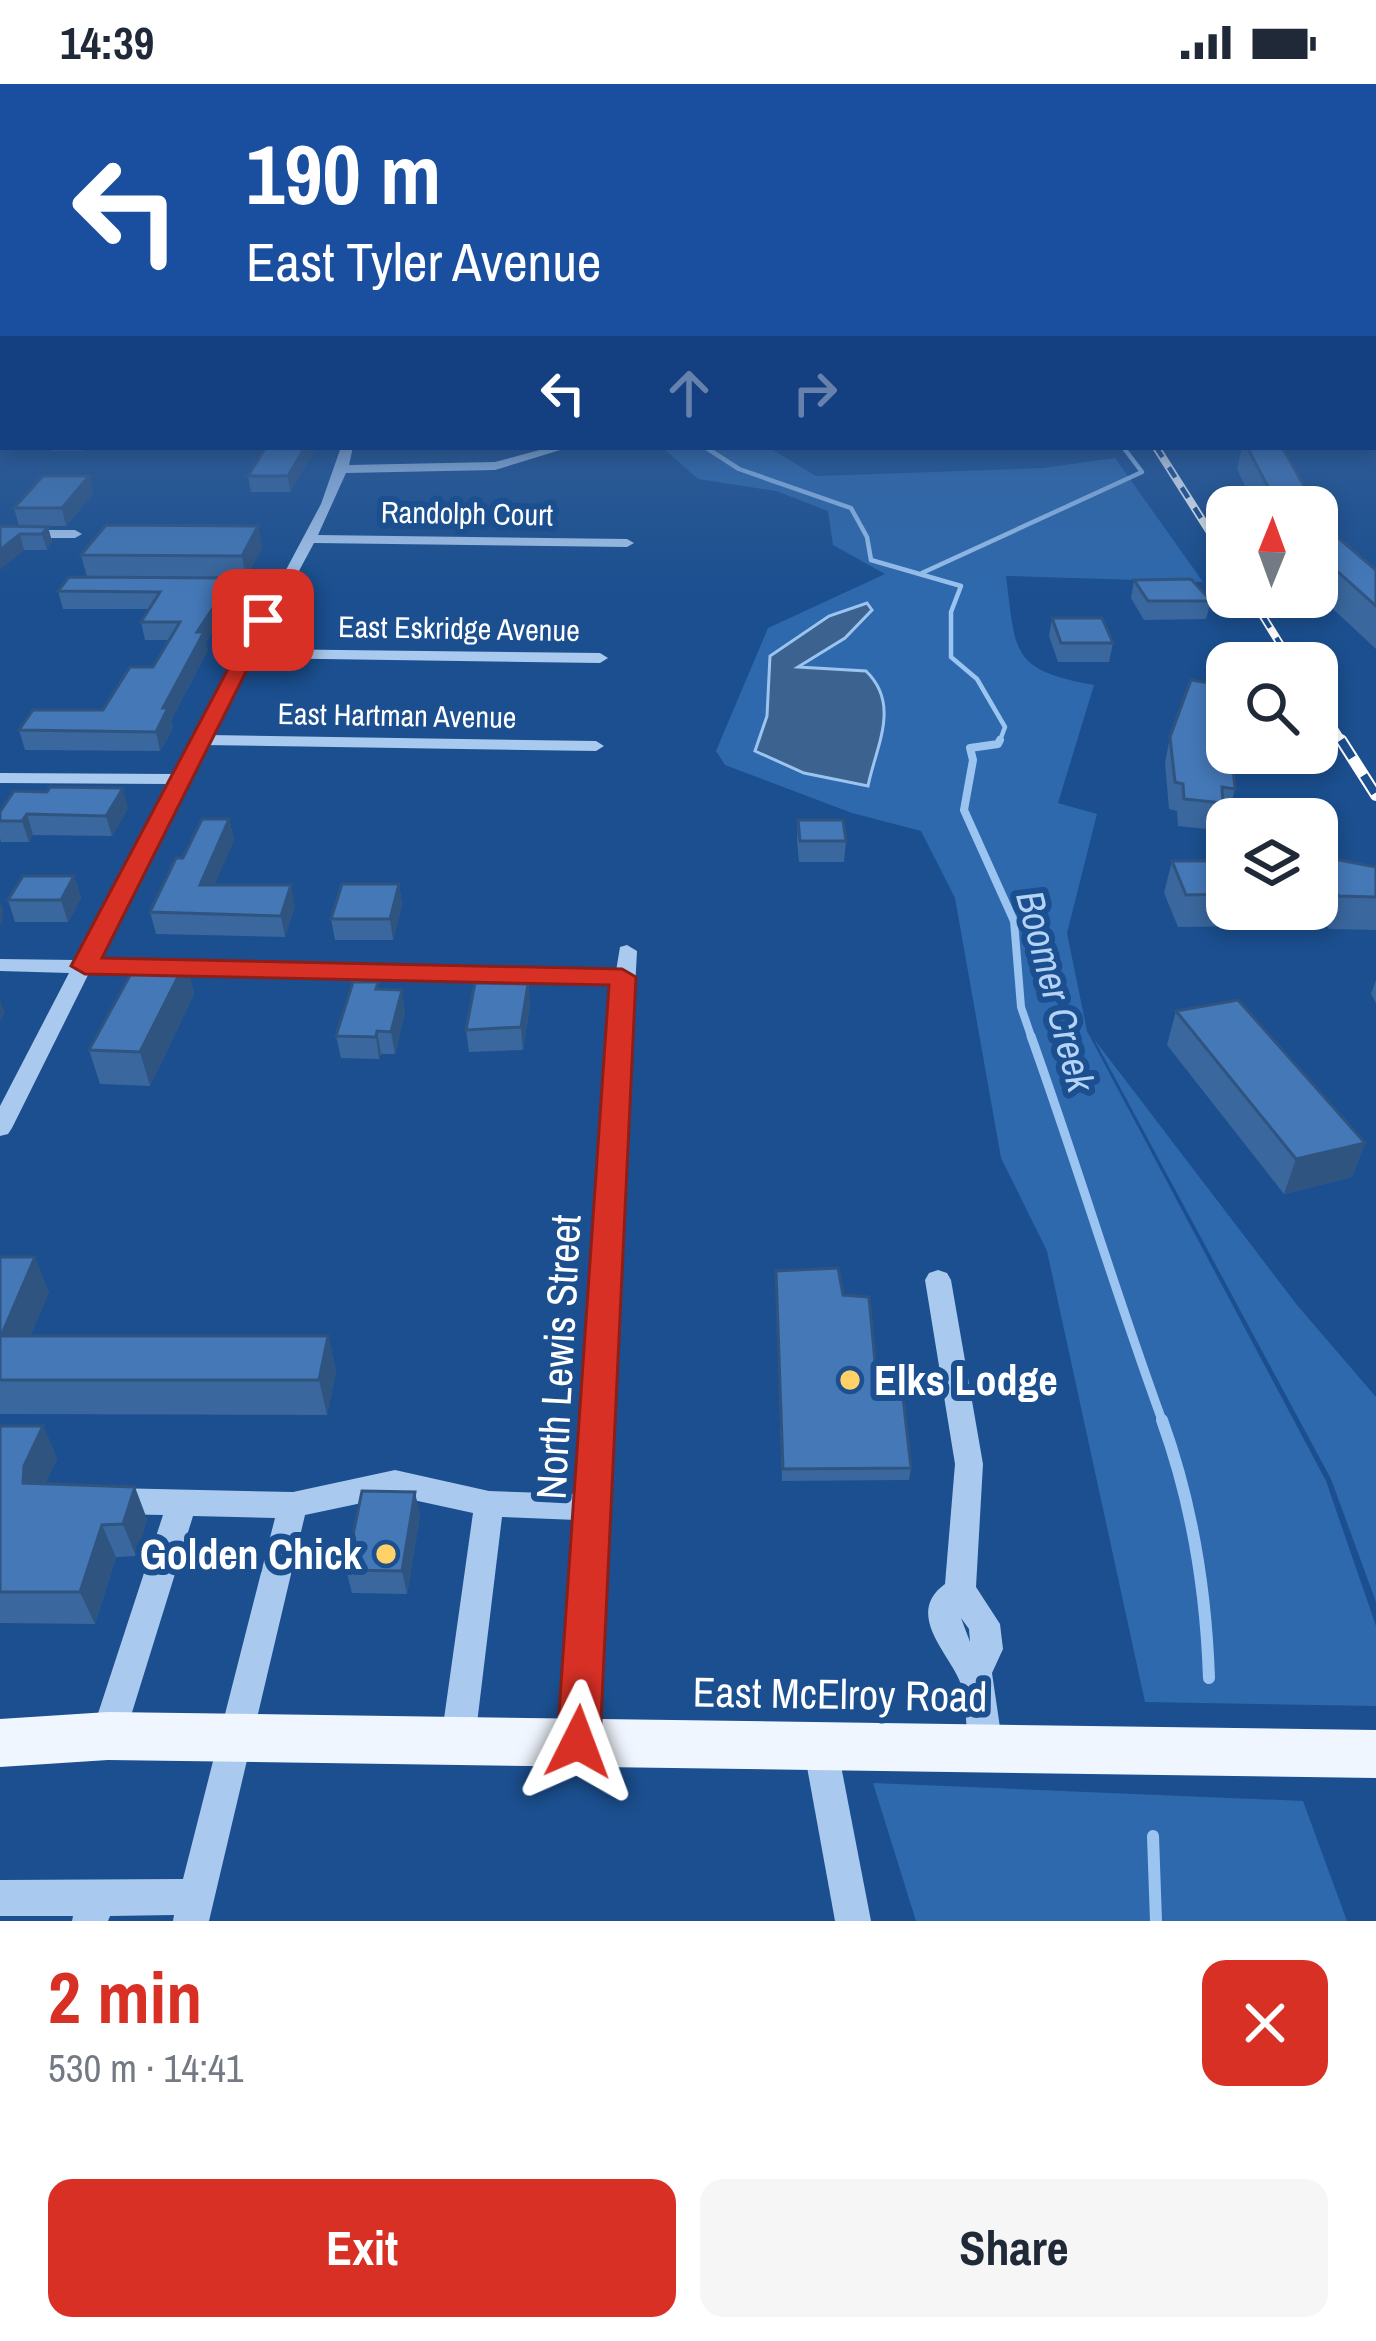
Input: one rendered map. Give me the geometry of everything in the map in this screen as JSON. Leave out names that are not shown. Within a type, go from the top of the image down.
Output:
[{"type":"main road","name":"East McElroy Road","points":[[0,1726],[97,1736]]},
{"type":"main road","name":"East McElroy Road","points":[[0,1743],[97,1736],[1376,1754]]},
{"type":"street","points":[[0,1129],[177,779],[307,539],[342,469],[346,450]]},
{"type":"street","points":[[342,469],[495,466],[553,450]]},
{"type":"street","points":[[0,534],[75,534]]},
{"type":"street","name":"Randolph Court","points":[[307,539],[627,543]]},
{"type":"street","points":[[186,586],[280,587]]},
{"type":"street","name":"East Eskridge Avenue","points":[[245,653],[600,658]]},
{"type":"street","name":"East Hartman Avenue","points":[[198,740],[596,746]]},
{"type":"street","points":[[0,778],[177,779]]},
{"type":"street","name":"North Lewis Street","points":[[85,966],[625,964],[578,1742]]},
{"type":"street","points":[[0,965],[85,966]]},
{"type":"street","points":[[938,1280],[968,1464],[960,1591],[984,1624],[987,1649],[976,1672],[986,1748]]},
{"type":"street","points":[[78,1501],[293,1504],[395,1483],[489,1504],[592,1508]]},
{"type":"street","points":[[97,1736],[182,1503]]},
{"type":"street","points":[[0,1898],[94,1910],[194,1909],[293,1504]]},
{"type":"street","points":[[458,1740],[489,1504]]},
{"type":"street","points":[[820,1744],[853,1921]]},
{"type":"shaded area","points":[[665,450],[773,450],[816,476],[1043,468],[1115,458],[1203,582],[1006,576],[1012,624],[1023,654],[1047,673],[1094,685],[1058,803],[1097,814],[1067,933],[1087,1031],[1326,1481],[1376,1626],[1376,1706],[1145,1702],[1047,1251],[1001,1158],[955,898],[921,831],[852,813],[725,765],[716,751],[768,628],[885,574],[833,545],[828,511],[776,491],[698,479]]},
{"type":"shaded area","points":[[867,603],[872,610],[845,638],[798,667],[866,671],[876,684],[882,698],[883,726],[868,786],[804,773],[755,751],[767,716],[770,656],[829,616]]},
{"type":"shaded area","points":[[1094,1039],[1297,1305],[1376,1397],[1376,1602],[1331,1479]]},
{"type":"shaded area","points":[[873,1783],[1303,1801],[1347,1921],[916,1921]]},
{"type":"building","points":[[264,450],[303,450],[288,476],[248,476]]},
{"type":"building","points":[[1249,450],[1284,450],[1304,486],[1267,486]]},
{"type":"building","points":[[43,476],[89,476],[62,508],[14,508]]},
{"type":"building","points":[[106,525],[258,526],[242,556],[81,555]]},
{"type":"building","points":[[0,526],[48,527],[42,534],[20,534],[0,550]]},
{"type":"building","points":[[1338,538],[1376,570],[1376,606],[1338,572]]},
{"type":"building","points":[[69,577],[233,578],[197,632],[204,632],[163,708],[168,708],[156,732],[19,730],[33,710],[103,710],[130,667],[153,667],[180,622],[141,622],[160,592],[58,591]]},
{"type":"building","points":[[1191,579],[1206,601],[1148,601],[1134,580]]},
{"type":"building","points":[[1052,618],[1102,618],[1113,643],[1061,643]]},
{"type":"building","points":[[1191,680],[1206,682],[1206,774],[1234,774],[1235,789],[1222,787],[1223,798],[1184,799],[1183,784],[1175,782],[1170,737]]},
{"type":"building","points":[[50,787],[123,788],[106,816],[27,814],[22,821],[0,821],[0,812],[14,791],[47,792]]},
{"type":"building","points":[[202,819],[229,819],[200,885],[291,885],[281,916],[150,912],[176,858],[183,858]]},
{"type":"building","points":[[798,820],[843,820],[846,841],[800,841]]},
{"type":"building","points":[[1338,860],[1376,867],[1376,897],[1339,896]]},
{"type":"building","points":[[1172,861],[1206,861],[1206,895],[1186,895]]},
{"type":"building","points":[[23,876],[74,876],[61,900],[8,900]]},
{"type":"building","points":[[342,884],[399,884],[390,919],[331,919]]},
{"type":"building","points":[[139,959],[186,961],[140,1052],[89,1050]]},
{"type":"building","points":[[353,982],[378,982],[376,989],[402,990],[391,1032],[377,1031],[376,1037],[336,1036]]},
{"type":"building","points":[[475,983],[528,984],[521,1027],[466,1030]]},
{"type":"building","points":[[1238,1000],[1365,1143],[1296,1159],[1176,1011]]},
{"type":"building","points":[[0,1257],[35,1257],[1,1336],[328,1336],[319,1380],[0,1380]]},
{"type":"building","name":"Elks Lodge","points":[[838,1268],[843,1295],[869,1297],[875,1362],[899,1362],[911,1468],[783,1469],[776,1271]]},
{"type":"building","points":[[0,1426],[43,1426],[24,1466],[23,1483],[135,1487],[123,1524],[102,1525],[80,1592],[0,1592]]},
{"type":"building","points":[[362,1491],[415,1492],[402,1571],[346,1570]]},
{"type":"waterway","name":"Boomer Creek","points":[[710,450],[739,469],[851,508],[867,537],[871,560],[961,586],[951,612],[951,657],[977,679],[1005,727],[999,743]]},
{"type":"waterway","points":[[922,573],[1142,472],[1125,450]]},
{"type":"waterway","name":"Boomer Creek","points":[[1000,740],[970,748],[973,760],[964,810],[1014,921],[1021,1007],[1032,1039]]},
{"type":"waterway","name":"Boomer Creek","points":[[1031,1036],[1163,1422]]},
{"type":"waterway","name":"Boomer Creek","points":[[1163,1422],[1196,1547],[1209,1678]]},
{"type":"waterway","name":"Boomer Creek","points":[[1153,1836],[1156,1921]]},
{"type":"railway","points":[[1158,450],[1206,526]]},
{"type":"railway","points":[[1264,618],[1279,642]]},
{"type":"railway","points":[[1338,735],[1343,743]]},
{"type":"railway","points":[[1341,740],[1376,795]]},
{"type":"place","name":"Elks Lodge","points":[[850,1380]]},
{"type":"place","name":"Golden Chick","points":[[386,1554]]},
{"type":"route","points":[[263,620],[177,779],[85,966],[622,977],[578,1742]]}]
